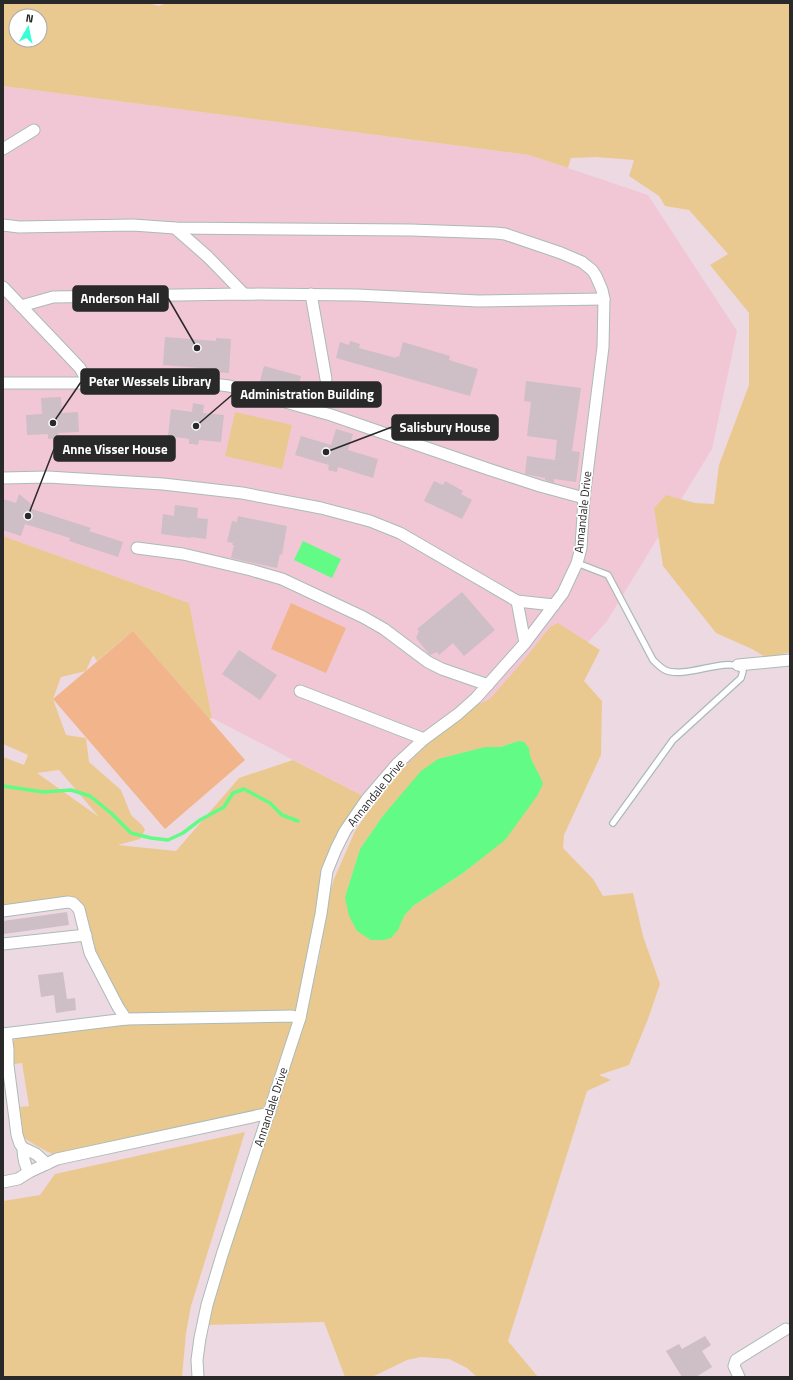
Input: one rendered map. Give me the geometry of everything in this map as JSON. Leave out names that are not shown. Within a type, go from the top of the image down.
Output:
[{"type":"street","points":[[3,149],[34,130]]},
{"type":"street","points":[[3,225],[19,227],[133,225],[175,228],[208,257],[244,294]]},
{"type":"street","name":"Annandale Drive","points":[[175,228],[411,230],[505,234],[576,259],[592,270],[599,282],[604,299],[603,347],[584,498],[581,548],[577,563],[563,593],[525,643],[488,685],[458,714],[424,739],[397,764],[367,800],[336,849],[327,871],[321,914],[300,1018],[207,1305],[197,1360],[198,1377]]},
{"type":"street","points":[[3,287],[80,368],[88,383]]},
{"type":"street","points":[[21,306],[53,297],[244,294],[357,295],[478,302],[604,299]]},
{"type":"street","points":[[311,294],[326,379]]},
{"type":"street","points":[[3,383],[188,382],[229,386],[332,415],[488,470],[584,498]]},
{"type":"street","points":[[3,478],[48,477],[163,484],[263,497],[327,509],[370,521],[400,533],[518,601],[554,606]]},
{"type":"street","points":[[137,548],[183,554],[282,579],[363,617],[384,629],[428,662],[442,669],[488,685]]},
{"type":"street","points":[[518,601],[525,643]]},
{"type":"street","points":[[738,665],[790,660]]},
{"type":"street","points":[[300,690],[424,739]]},
{"type":"street","points":[[3,911],[72,902],[79,909],[90,954],[126,1019]]},
{"type":"street","points":[[3,944],[86,935]]},
{"type":"street","points":[[29,1172],[23,1158],[23,1148],[17,1136],[4,1034],[126,1019],[292,1016],[300,1018]]},
{"type":"street","points":[[3,1182],[18,1178],[57,1160],[270,1113]]},
{"type":"street","points":[[23,1148],[31,1150],[47,1164]]},
{"type":"street","points":[[739,1377],[734,1366],[736,1360],[786,1329]]},
{"type":"lane","points":[[577,563],[608,575],[653,660],[665,670],[681,673],[720,665],[738,665],[743,671],[742,678],[673,740],[613,823]]},
{"type":"shaded area","points":[[3,3],[148,3],[159,6],[167,3],[790,3],[790,652],[767,658],[752,649],[716,633],[663,566],[654,508],[666,495],[695,503],[714,504],[719,465],[749,385],[749,313],[710,265],[728,254],[689,210],[665,206],[659,196],[629,176],[634,160],[596,157],[571,158],[568,168],[529,155],[3,86]]},
{"type":"shaded area","points":[[3,86],[529,155],[648,195],[737,331],[712,449],[607,621],[423,827],[212,718],[189,603],[3,536]]},
{"type":"shaded area","points":[[235,412],[292,425],[282,469],[225,456]]},
{"type":"shaded area","points":[[3,536],[189,603],[212,718],[209,719],[133,631],[97,661],[93,655],[86,671],[61,677],[53,699],[66,735],[86,738],[89,762],[121,790],[131,815],[142,825],[145,830],[140,839],[118,845],[176,851],[239,778],[293,760],[365,797],[342,828],[317,914],[296,1013],[133,1017],[121,1009],[93,953],[80,905],[3,906],[3,757],[24,765],[28,755],[3,744]],"holes":[[[59,770],[99,817],[37,773]]]},
{"type":"shaded area","points":[[303,541],[341,559],[332,578],[294,560]]},
{"type":"shaded area","points":[[291,603],[346,628],[326,673],[271,649]]},
{"type":"shaded area","points":[[558,623],[600,650],[584,681],[602,701],[601,755],[564,835],[563,848],[593,879],[603,896],[633,893],[643,936],[660,984],[648,1019],[629,1065],[599,1075],[611,1080],[587,1091],[508,1341],[538,1377],[477,1377],[467,1368],[449,1359],[421,1357],[407,1360],[372,1377],[345,1377],[324,1322],[206,1325],[313,965],[318,965],[329,896],[334,879],[355,831],[389,782],[422,750],[429,738],[458,714],[490,699],[550,627]],"holes":[[[518,741],[529,748],[529,756],[533,763],[482,858],[463,873],[413,906],[404,916],[345,897],[360,849],[382,817],[438,759],[485,747],[501,747]]]},
{"type":"shaded area","points":[[133,631],[245,760],[165,829],[53,699]]},
{"type":"shaded area","points":[[518,741],[524,742],[529,748],[532,762],[543,784],[537,796],[505,840],[463,873],[413,906],[404,916],[398,930],[391,938],[384,940],[371,940],[357,931],[349,916],[345,897],[360,849],[382,817],[421,771],[438,759],[485,747],[501,747]]},
{"type":"shaded area","points":[[293,1020],[263,1109],[68,1153],[51,1153],[23,1137],[20,1107],[29,1106],[22,1063],[14,1064],[13,1041],[21,1035],[126,1023]]},
{"type":"shaded area","points":[[245,1132],[191,1306],[186,1333],[182,1377],[3,1377],[3,1201],[40,1195],[55,1174]]},
{"type":"building","points":[[165,337],[216,341],[216,338],[231,339],[229,373],[213,372],[213,369],[163,365]]},
{"type":"building","points":[[350,341],[360,344],[359,348],[396,358],[397,356],[399,357],[403,342],[450,356],[449,360],[478,369],[470,396],[336,358],[340,342],[349,345]]},
{"type":"building","points":[[264,366],[301,376],[297,392],[260,381]]},
{"type":"building","points":[[526,381],[581,388],[572,451],[580,452],[576,482],[554,479],[554,483],[545,480],[545,478],[525,474],[527,456],[555,460],[557,440],[527,436],[531,402],[524,401]]},
{"type":"building","points":[[61,397],[62,413],[78,412],[79,432],[58,433],[58,438],[48,439],[48,434],[27,435],[26,415],[42,414],[41,398]]},
{"type":"building","points":[[193,403],[204,405],[203,413],[224,415],[221,442],[199,440],[198,445],[189,444],[189,439],[168,436],[171,409],[192,412]]},
{"type":"building","points":[[336,429],[353,434],[348,450],[378,459],[373,478],[338,467],[337,472],[328,470],[329,465],[295,455],[301,436],[331,445]]},
{"type":"building","points":[[434,481],[443,485],[445,481],[463,491],[461,494],[472,500],[462,519],[424,501]]},
{"type":"building","points":[[19,494],[31,504],[32,509],[91,528],[89,531],[123,542],[118,557],[69,541],[70,538],[25,524],[21,536],[3,530],[3,499],[16,503]]},
{"type":"building","points":[[175,505],[198,508],[197,518],[208,519],[206,539],[161,534],[163,514],[174,516]]},
{"type":"building","points":[[238,516],[287,526],[282,555],[280,554],[277,568],[231,558],[234,545],[232,545],[233,543],[227,542],[232,521],[237,522]]},
{"type":"building","points":[[462,592],[495,630],[464,656],[453,643],[439,655],[437,652],[430,655],[416,638],[419,631],[417,629]]},
{"type":"building","points":[[239,650],[277,675],[260,700],[222,674]]},
{"type":"building","points":[[67,912],[69,925],[4,934],[3,921]]},
{"type":"building","points":[[63,972],[67,999],[75,998],[76,1010],[56,1013],[54,995],[41,997],[38,975]]},
{"type":"building","points":[[705,1336],[711,1345],[702,1351],[712,1367],[696,1377],[682,1377],[666,1351],[679,1344],[682,1349]]},
{"type":"waterway","points":[[3,786],[43,792],[71,790],[90,796],[111,813],[131,833],[151,838],[168,840],[183,833],[200,820],[224,807],[233,793],[244,789],[270,803],[282,815],[298,821]]},
{"type":"place","name":"Anderson Hall","points":[[197,348]]},
{"type":"place","name":"Peter Wessels Library","points":[[53,423]]},
{"type":"place","name":"Administration Building","points":[[196,426]]},
{"type":"place","name":"Salisbury House","points":[[326,452]]},
{"type":"place","name":"Anne Visser House","points":[[28,516]]}]
